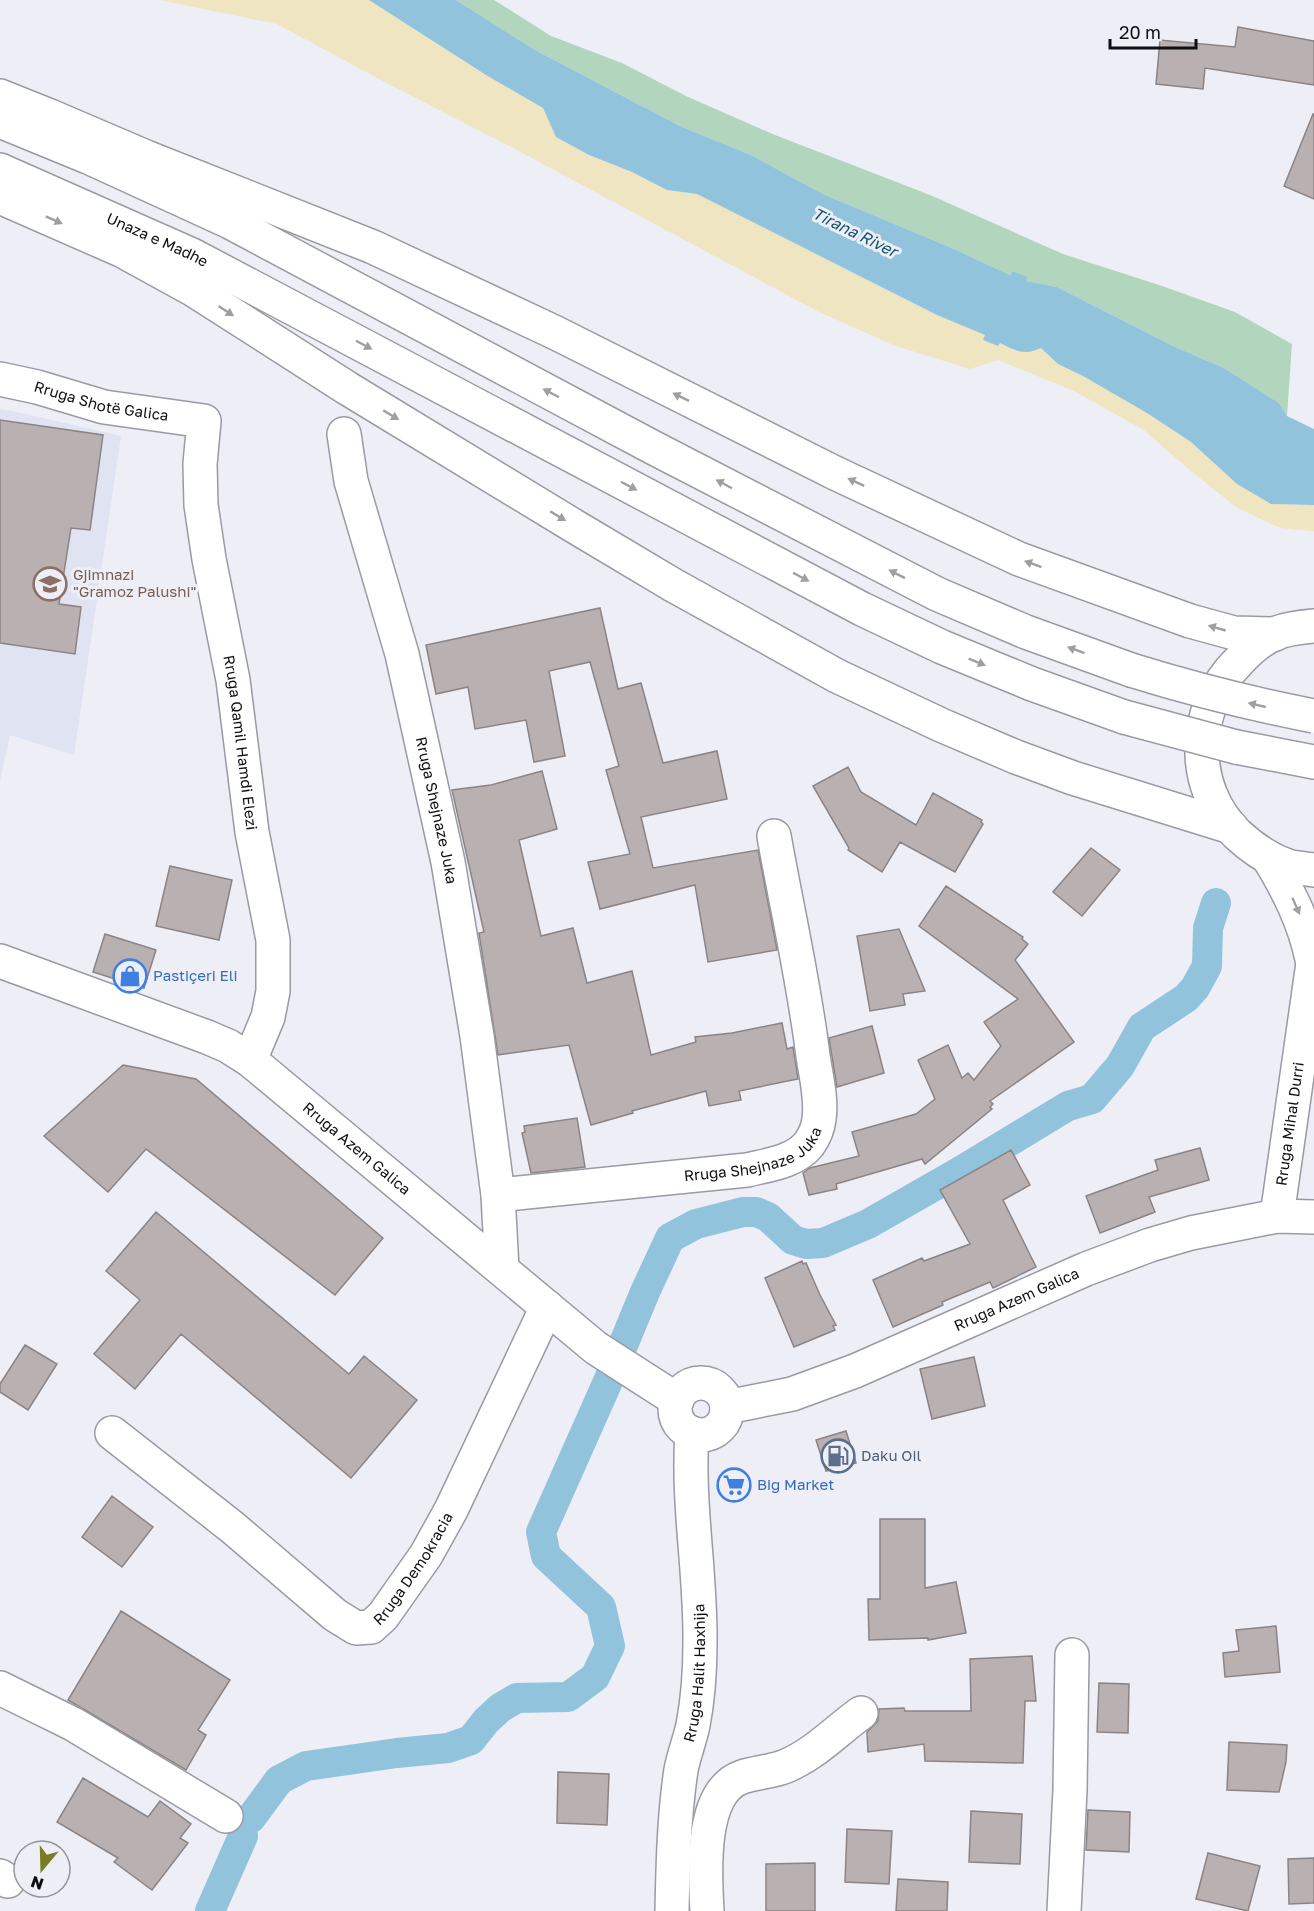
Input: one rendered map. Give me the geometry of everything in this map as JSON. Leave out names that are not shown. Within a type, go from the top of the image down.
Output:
[{"type":"main road","points":[[0,96],[373,247],[536,324],[835,473],[1019,559],[1190,621],[1234,633],[1275,634],[1314,626]]},
{"type":"main road","points":[[0,121],[88,157],[230,222],[663,453],[937,594],[1026,632],[1131,670],[1200,691],[1314,716]]},
{"type":"main road","name":"Unaza e Madhe","points":[[0,170],[192,255],[862,609],[942,647],[1032,684],[1124,717],[1236,747],[1314,762]]},
{"type":"main road","points":[[0,197],[123,251],[194,290],[347,388],[573,525],[673,585],[837,676],[1016,757],[1073,778],[1231,827]]},
{"type":"main road","name":"Rruga Shotë Galica","points":[[0,379],[37,387],[104,407],[204,421]]},
{"type":"main road","name":"Rruga Qamil Hamdi Elezi","points":[[204,421],[200,464],[204,526],[233,680],[252,832],[273,940],[273,991],[268,1017],[250,1060]]},
{"type":"main road","name":"Rruga Shejnaze Juka","points":[[344,434],[351,481],[402,654],[448,862],[477,1036],[498,1195],[502,1269]]},
{"type":"main road","points":[[1275,634],[1261,641],[1246,653],[1215,691],[1206,713],[1202,737],[1204,769],[1207,785],[1217,807],[1231,827],[1248,844],[1268,857],[1291,867],[1314,870]]},
{"type":"main road","name":"Rruga Shejnaze Juka","points":[[498,1195],[747,1170],[778,1163],[799,1153],[808,1145],[819,1120],[820,1104],[810,1027],[774,836]]},
{"type":"main road","points":[[1268,857],[1288,889],[1305,929],[1313,958]]},
{"type":"main road","name":"Rruga Mihal Durri","points":[[1277,1216],[1313,958]]},
{"type":"main road","name":"Rruga Azem Galica","points":[[0,961],[207,1037],[228,1046],[250,1060],[596,1348],[677,1400]]},
{"type":"main road","name":"Rruga Azem Galica","points":[[727,1407],[792,1394],[855,1371],[1086,1269],[1150,1245],[1191,1233],[1277,1216],[1314,1217]]},
{"type":"main road","name":"Rruga Demokracia","points":[[112,1432],[232,1527],[335,1615],[356,1628],[371,1627],[383,1616],[426,1556],[451,1510],[547,1307]]},
{"type":"main road","points":[[696,1383],[705,1383],[720,1391],[727,1407],[726,1416],[717,1429],[701,1434],[692,1433],[680,1424],[675,1408],[681,1392],[696,1383]]},
{"type":"main road","name":"Rruga Halit Haxhija","points":[[672,1911],[676,1810],[681,1768],[693,1725],[700,1642],[692,1488],[692,1433]]},
{"type":"main road","points":[[1064,1911],[1070,1790],[1072,1654]]},
{"type":"main road","points":[[0,1688],[73,1724],[226,1816]]},
{"type":"main road","points":[[707,1911],[707,1836],[714,1809],[726,1787],[741,1777],[787,1766],[813,1752],[861,1713]]},
{"type":"shaded area","name":"Gjimnazi \"Gramoz Palushi\"","points":[[0,409],[121,436],[74,755],[10,735],[0,781]]},
{"type":"green space","points":[[456,0],[494,0],[551,36],[622,63],[686,96],[775,135],[930,195],[1063,254],[1235,312],[1292,344],[1287,416],[1279,403],[1224,368],[1173,346],[1057,287],[1025,281],[1012,271],[1010,275],[823,194],[751,155],[682,127],[535,50]]},
{"type":"sand","points":[[160,0],[369,0],[486,75],[543,108],[556,137],[589,155],[632,172],[667,190],[697,194],[937,315],[985,335],[984,340],[998,346],[1000,343],[1016,351],[1041,347],[1058,364],[1147,413],[1191,442],[1237,484],[1271,504],[1314,505],[1314,531],[1280,528],[1236,507],[1144,430],[1074,391],[998,360],[970,369],[893,345],[817,311],[277,24]]},
{"type":"water","name":"Tirana River","points":[[369,0],[456,0],[535,50],[682,127],[751,155],[823,194],[1010,275],[1012,271],[1027,277],[1026,281],[1057,287],[1173,346],[1224,368],[1279,403],[1287,416],[1314,429],[1314,505],[1271,504],[1237,484],[1191,442],[1147,413],[1058,364],[1041,348],[1030,352],[1020,352],[1000,343],[998,346],[983,340],[985,335],[937,315],[697,194],[667,190],[632,172],[589,155],[556,137],[543,108],[486,75]]},
{"type":"building","points":[[1238,27],[1314,41],[1314,85],[1205,68],[1203,89],[1156,84],[1160,40],[1235,47]]},
{"type":"building","points":[[1314,114],[1314,199],[1284,186]]},
{"type":"building","points":[[0,420],[103,435],[90,530],[71,528],[59,604],[81,607],[75,654],[0,643]]},
{"type":"building","points":[[600,608],[618,689],[641,683],[663,763],[717,751],[727,799],[641,817],[653,868],[758,850],[777,950],[708,962],[695,885],[600,909],[588,862],[630,854],[606,770],[619,766],[590,662],[549,671],[565,756],[534,762],[526,720],[475,729],[468,687],[436,694],[426,645]]},
{"type":"building","points":[[848,767],[861,792],[916,825],[933,793],[982,820],[983,824],[955,872],[900,842],[882,872],[848,850],[849,848],[813,786]]},
{"type":"building","points":[[542,771],[557,829],[519,840],[541,936],[573,928],[587,983],[632,971],[651,1055],[696,1042],[695,1037],[732,1033],[782,1023],[787,1049],[793,1047],[798,1079],[739,1091],[741,1100],[709,1106],[706,1091],[632,1111],[633,1113],[591,1125],[569,1045],[498,1055],[479,933],[484,932],[452,790],[491,785]]},
{"type":"building","points":[[1091,848],[1120,870],[1082,916],[1053,892]]},
{"type":"building","points":[[170,866],[232,880],[219,940],[156,926]]},
{"type":"building","points":[[946,886],[1023,937],[1022,939],[1028,944],[1015,960],[1074,1042],[990,1101],[993,1104],[990,1107],[992,1109],[925,1164],[922,1159],[836,1184],[837,1189],[809,1195],[803,1173],[810,1168],[859,1156],[852,1132],[916,1114],[935,1099],[918,1060],[948,1045],[962,1078],[968,1073],[974,1080],[1001,1046],[984,1022],[1018,999],[919,926]]},
{"type":"building","points":[[899,929],[925,991],[903,994],[905,1005],[870,1011],[857,936]]},
{"type":"building","points":[[105,934],[156,950],[144,988],[93,972]]},
{"type":"building","points":[[872,1026],[884,1073],[837,1087],[829,1038]]},
{"type":"building","points":[[123,1065],[196,1079],[383,1238],[335,1295],[146,1149],[108,1192],[44,1136]]},
{"type":"building","points":[[577,1118],[585,1167],[531,1173],[522,1133],[525,1132],[524,1126]]},
{"type":"building","points":[[1200,1148],[1209,1180],[1149,1197],[1155,1212],[1100,1233],[1086,1196],[1158,1170],[1155,1160]]},
{"type":"building","points":[[1011,1150],[1030,1185],[1003,1200],[1036,1267],[993,1288],[990,1282],[942,1302],[943,1305],[893,1327],[873,1280],[922,1258],[924,1261],[970,1244],[940,1190]]},
{"type":"building","points":[[156,1212],[349,1374],[364,1356],[417,1400],[351,1478],[181,1334],[135,1389],[94,1354],[140,1300],[106,1271]]},
{"type":"building","points":[[802,1261],[803,1264],[806,1263],[836,1325],[833,1326],[835,1330],[794,1347],[765,1278]]},
{"type":"building","points":[[25,1345],[57,1364],[28,1410],[0,1392],[0,1384]]},
{"type":"building","points":[[974,1357],[985,1406],[932,1419],[920,1369]]},
{"type":"building","name":"Daku Oil","points":[[846,1431],[856,1463],[826,1471],[816,1440]]},
{"type":"building","points":[[112,1496],[153,1527],[122,1567],[82,1537]]},
{"type":"building","points":[[880,1519],[925,1519],[925,1588],[956,1582],[966,1633],[928,1640],[928,1638],[869,1640],[868,1599],[880,1599]]},
{"type":"building","points":[[121,1611],[230,1680],[198,1730],[206,1735],[186,1770],[68,1700]]},
{"type":"building","points":[[1276,1626],[1280,1672],[1225,1677],[1223,1653],[1239,1651],[1236,1630]]},
{"type":"building","points":[[1032,1656],[1036,1701],[1025,1701],[1023,1763],[925,1761],[924,1744],[868,1752],[867,1732],[878,1721],[879,1709],[971,1711],[970,1659]]},
{"type":"building","points":[[1099,1683],[1129,1684],[1128,1733],[1097,1732]]},
{"type":"building","points":[[1229,1742],[1287,1745],[1286,1762],[1279,1792],[1227,1790]]},
{"type":"building","points":[[558,1772],[609,1774],[607,1825],[557,1823]]},
{"type":"building","points":[[83,1778],[148,1817],[160,1801],[191,1824],[180,1838],[188,1843],[152,1890],[114,1862],[118,1858],[57,1822]]},
{"type":"building","points":[[1088,1810],[1130,1812],[1129,1852],[1086,1850]]},
{"type":"building","points":[[971,1811],[1022,1814],[1020,1864],[969,1862]]},
{"type":"building","points":[[847,1829],[892,1831],[889,1884],[845,1882]]},
{"type":"building","points":[[1208,1853],[1260,1866],[1248,1911],[1196,1899]]},
{"type":"building","points":[[1314,1858],[1314,1903],[1289,1904],[1288,1859]]},
{"type":"building","points":[[815,1863],[815,1911],[766,1911],[766,1864]]},
{"type":"building","points":[[898,1879],[948,1882],[947,1911],[896,1911]]},
{"type":"waterway","points":[[251,1818],[279,1780],[306,1766],[448,1748],[471,1740],[500,1708],[517,1698],[568,1697],[595,1677],[610,1646],[601,1607],[546,1556],[541,1532],[670,1238],[696,1224],[743,1212],[756,1212],[768,1217],[793,1240],[806,1244],[823,1243],[868,1224],[1068,1106],[1092,1099],[1120,1066],[1142,1027],[1186,998],[1195,988],[1207,966],[1208,928],[1216,903]]},
{"type":"waterway","points":[[210,1911],[243,1836]]},
{"type":"place","name":"Gjimnazi \"Gramoz Palushi\"","points":[[50,584]]},
{"type":"place","name":"Pastiçeri Eli","points":[[130,976]]},
{"type":"place","name":"Daku Oil","points":[[838,1456]]},
{"type":"place","name":"Big Market","points":[[734,1485]]}]
